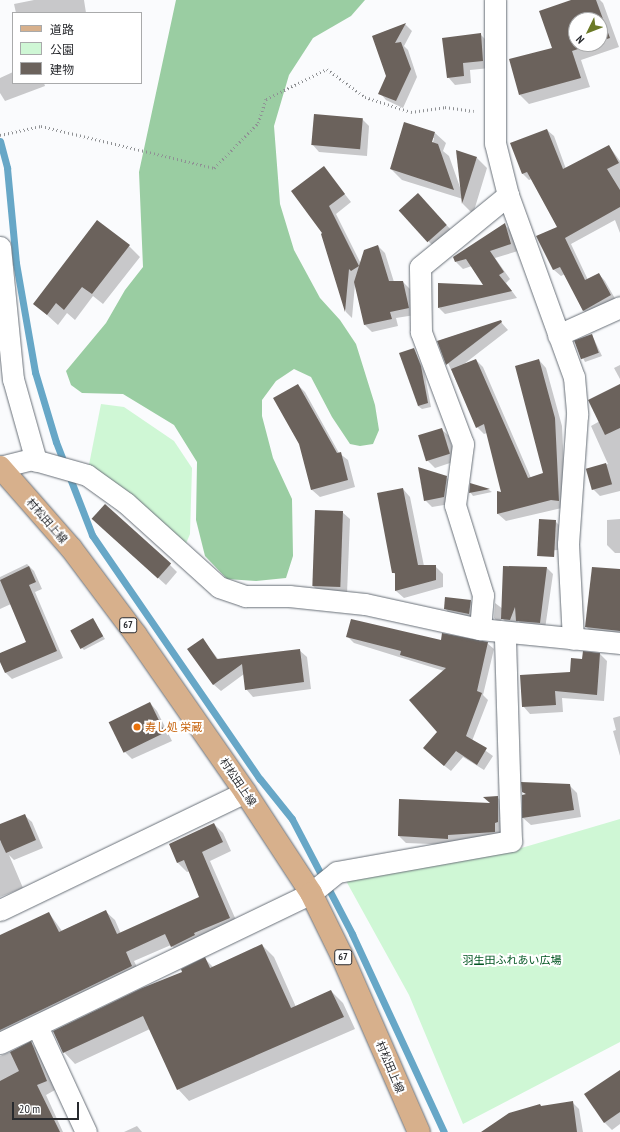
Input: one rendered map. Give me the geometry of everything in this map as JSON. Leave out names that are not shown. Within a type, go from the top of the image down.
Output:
[{"type":"main road","name":"村松田上線","points":[[0,467],[80,560],[136,635],[245,792],[311,893],[342,956],[419,1132]]},
{"type":"street","points":[[495,0],[496,80],[493,114],[495,143],[508,195],[574,377],[576,415],[568,544],[573,639]]},
{"type":"street","points":[[480,629],[483,595],[455,506],[463,444],[420,332],[420,267],[508,195]]},
{"type":"street","points":[[0,247],[13,380],[36,461]]},
{"type":"street","points":[[558,335],[620,307]]},
{"type":"street","points":[[0,467],[31,459],[87,476],[126,503],[219,587],[245,596],[289,596],[365,604],[505,633],[620,643]]},
{"type":"street","points":[[0,1043],[311,893],[337,872],[511,841],[505,633]]},
{"type":"street","points":[[0,910],[245,792]]},
{"type":"street","points":[[37,1026],[86,1132]]},
{"type":"path","points":[[0,135],[41,126],[214,168],[258,123],[266,99],[327,69],[366,97],[411,112],[445,107],[493,114]]},
{"type":"green space","points":[[176,0],[365,0],[351,16],[313,38],[289,75],[274,126],[280,204],[294,250],[320,298],[340,320],[356,344],[375,405],[379,430],[373,444],[360,446],[350,444],[332,417],[311,377],[294,369],[276,381],[262,400],[262,416],[273,458],[292,499],[293,556],[286,578],[256,581],[227,579],[205,556],[196,520],[197,462],[174,425],[123,394],[82,393],[71,385],[66,371],[106,323],[125,290],[143,267],[139,172]]},
{"type":"green space","points":[[101,404],[124,407],[174,441],[192,468],[190,534],[182,553],[87,475]]},
{"type":"green space","name":"羽生田ふれあい広場","points":[[620,819],[620,1042],[463,1124],[409,995],[345,879],[518,849]]},
{"type":"building","points":[[571,0],[596,0],[600,12],[568,12],[568,52],[572,52],[581,78],[519,95],[509,59],[552,48],[539,11]]},
{"type":"building","points":[[406,23],[395,43],[401,42],[411,69],[396,101],[378,94],[386,76],[372,36]]},
{"type":"building","points":[[481,33],[483,61],[463,63],[464,76],[447,78],[442,38]]},
{"type":"building","points":[[314,114],[363,118],[360,149],[311,145]]},
{"type":"building","points":[[404,122],[435,132],[432,142],[438,144],[454,190],[390,169]]},
{"type":"building","points":[[547,129],[563,169],[609,145],[619,163],[607,169],[620,190],[620,207],[565,238],[585,280],[599,273],[611,295],[583,311],[560,267],[553,270],[536,236],[557,227],[527,172],[522,174],[510,143]]},
{"type":"building","points":[[456,150],[477,157],[462,204]]},
{"type":"building","points":[[324,166],[345,194],[329,206],[359,266],[351,271],[349,269],[345,312],[321,234],[322,233],[291,191]]},
{"type":"building","points":[[418,193],[447,225],[427,242],[399,210]]},
{"type":"building","points":[[97,220],[130,245],[92,294],[82,287],[64,310],[56,303],[47,315],[33,304]]},
{"type":"building","points":[[505,223],[511,244],[490,251],[504,272],[499,275],[512,291],[438,308],[438,283],[483,285],[466,259],[455,262],[453,257]]},
{"type":"building","points":[[378,245],[389,281],[403,281],[409,308],[390,312],[392,319],[364,325],[354,282],[364,250]]},
{"type":"building","points":[[501,320],[502,322],[446,365],[437,341]]},
{"type":"building","points":[[592,334],[599,353],[581,359],[574,340]]},
{"type":"building","points":[[414,348],[421,366],[428,403],[418,406],[399,353]]},
{"type":"building","points":[[476,359],[528,478],[543,473],[515,366],[539,359],[555,418],[559,501],[551,500],[497,514],[497,491],[501,492],[484,424],[476,428],[451,369]]},
{"type":"building","points":[[298,384],[337,453],[341,452],[348,480],[311,490],[299,444],[273,398]]},
{"type":"building","points":[[620,384],[620,428],[605,435],[588,400]]},
{"type":"building","points":[[442,428],[450,454],[426,461],[418,435]]},
{"type":"building","points":[[606,463],[612,484],[592,490],[586,469]]},
{"type":"building","points":[[418,467],[447,476],[444,497],[424,501]]},
{"type":"building","points":[[470,483],[490,489],[469,493]]},
{"type":"building","points":[[403,488],[418,565],[436,565],[436,580],[395,591],[395,573],[392,573],[377,493]]},
{"type":"building","points":[[105,504],[171,564],[158,578],[92,519]]},
{"type":"building","points":[[315,510],[343,511],[340,587],[312,586]]},
{"type":"building","points":[[539,519],[556,520],[554,557],[537,556]]},
{"type":"building","points":[[29,566],[36,582],[29,585],[57,651],[5,673],[0,662],[0,653],[26,642],[0,580]]},
{"type":"building","points":[[503,566],[547,567],[540,623],[516,621],[515,607],[510,620],[501,619]]},
{"type":"building","points":[[592,567],[620,569],[620,631],[585,627]]},
{"type":"building","points":[[445,597],[471,600],[469,614],[444,609]]},
{"type":"building","points":[[93,618],[103,636],[80,649],[70,631]]},
{"type":"building","points":[[351,619],[441,640],[442,633],[488,642],[477,691],[482,693],[466,736],[487,748],[477,765],[456,751],[444,766],[423,748],[437,732],[409,700],[446,668],[400,655],[401,651],[346,637]]},
{"type":"building","points":[[203,638],[217,659],[300,649],[304,682],[245,690],[242,664],[213,685],[187,649]]},
{"type":"building","points":[[583,651],[600,653],[597,695],[555,691],[556,705],[522,707],[520,675],[570,672],[571,658],[582,659]]},
{"type":"building","name":"寿し処 栄蔵","points":[[150,702],[165,733],[124,753],[109,722]]},
{"type":"building","points":[[521,782],[570,784],[574,810],[522,818],[522,795],[526,794],[522,792]]},
{"type":"building","points":[[498,796],[498,822],[495,823],[495,832],[448,835],[448,839],[398,836],[399,799],[490,803],[483,797]]},
{"type":"building","points":[[25,814],[36,840],[6,853],[0,840],[0,824]]},
{"type":"building","points":[[214,823],[223,842],[202,852],[230,918],[194,933],[195,935],[171,947],[165,934],[126,952],[132,966],[0,1030],[0,935],[49,912],[59,932],[106,910],[117,934],[199,897],[184,860],[177,863],[169,844]]},
{"type":"building","points":[[262,944],[291,1008],[331,990],[344,1017],[177,1090],[143,1016],[63,1053],[53,1031],[142,988],[182,972],[181,969],[205,957],[210,968]]},
{"type":"building","points":[[31,1041],[47,1081],[37,1085],[60,1132],[0,1132],[0,1081],[19,1071],[10,1052]]},
{"type":"building","points":[[620,1070],[620,1112],[604,1123],[584,1094]]},
{"type":"building","points":[[573,1101],[577,1132],[481,1132],[509,1113],[540,1104],[541,1106]]},
{"type":"waterway","points":[[0,141],[7,168],[16,263],[35,372],[56,442],[92,535],[260,779],[292,819],[352,934],[444,1132]]},
{"type":"place","name":"寿し処 栄蔵","points":[[137,727]]}]
